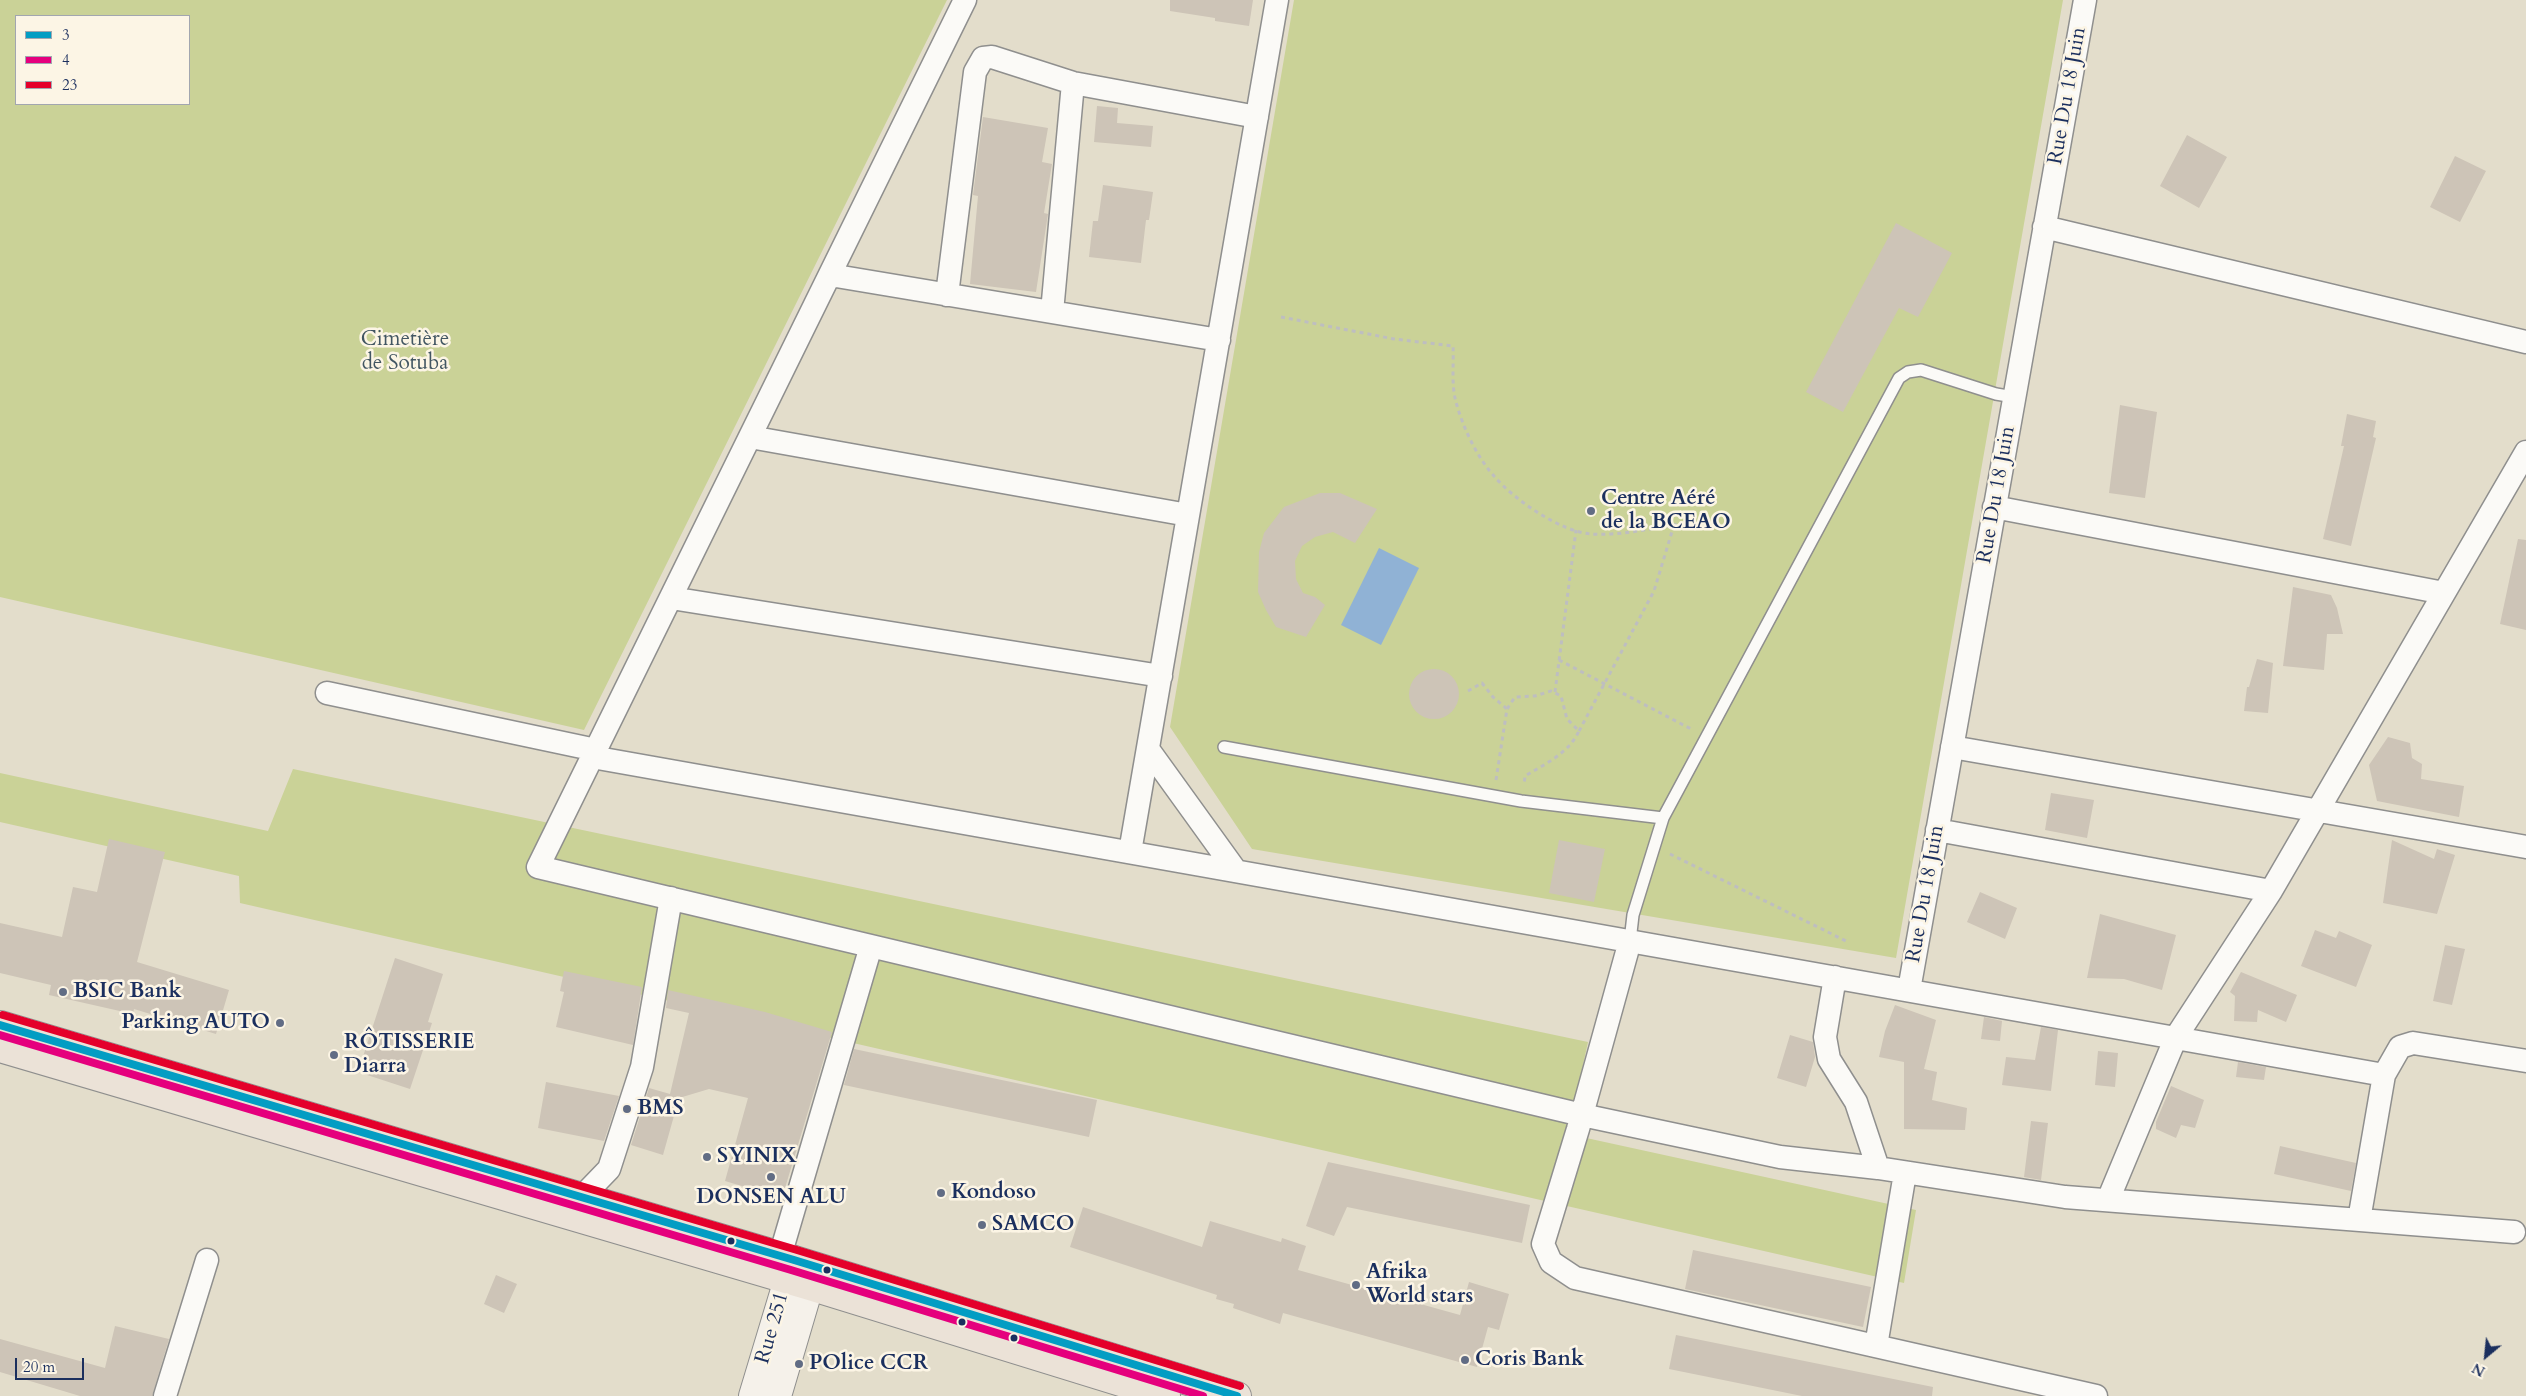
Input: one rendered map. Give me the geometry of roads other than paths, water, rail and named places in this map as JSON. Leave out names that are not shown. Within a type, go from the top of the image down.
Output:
[{"type":"main road","points":[[0,1025],[581,1198],[1166,1396]]},
{"type":"main road","points":[[0,1048],[797,1270],[1236,1396]]},
{"type":"main road","name":"Rue 251","points":[[753,1396],[797,1270]]},
{"type":"main road","name":"Rue 251","points":[[777,1396],[797,1270]]},
{"type":"street","points":[[965,0],[538,867],[1582,1115],[1780,1157],[1878,1168],[2065,1197],[2514,1232]]},
{"type":"street","points":[[1130,852],[1277,0]]},
{"type":"street","name":"Rue Du 18 Juin","points":[[1909,990],[2085,0]]},
{"type":"street","points":[[947,295],[975,72],[983,58],[992,57],[1073,83],[1257,118]]},
{"type":"street","points":[[1052,312],[1073,83]]},
{"type":"street","points":[[2044,227],[2526,342]]},
{"type":"street","points":[[830,275],[1218,340]]},
{"type":"street","points":[[750,437],[1188,515]]},
{"type":"street","points":[[2108,1200],[2176,1037],[2271,890],[2526,452]]},
{"type":"street","points":[[1994,507],[2444,593]]},
{"type":"street","points":[[671,598],[1161,676]]},
{"type":"street","points":[[327,693],[594,754],[1130,852],[2384,1075]]},
{"type":"street","points":[[1952,747],[2526,847]]},
{"type":"street","points":[[1148,749],[1236,871]]},
{"type":"street","points":[[1937,830],[2271,890]]},
{"type":"street","points":[[581,1198],[610,1169],[642,1067],[670,898]]},
{"type":"street","points":[[1630,941],[1582,1115],[1543,1244],[1551,1262],[1575,1278],[2096,1396]]},
{"type":"street","points":[[797,1270],[871,946]]},
{"type":"street","points":[[1835,977],[1825,1037],[1829,1059],[1856,1102],[1878,1168]]},
{"type":"street","points":[[2359,1220],[2384,1075],[2400,1047],[2406,1043],[2526,1061]]},
{"type":"street","points":[[1876,1346],[1905,1173]]},
{"type":"street","points":[[165,1396],[207,1260]]},
{"type":"lane","points":[[1630,941],[1633,915],[1663,818],[1899,378],[1908,372],[1921,370],[1996,394],[2014,397]]},
{"type":"lane","points":[[1224,747],[1521,801],[1663,818]]},
{"type":"water","points":[[1379,548],[1419,568],[1381,645],[1341,625]]},
{"type":"place","name":"Centre Aéré de la BCEAO","points":[[1591,511]]},
{"type":"place","name":"BSIC Bank","points":[[63,992]]},
{"type":"place","name":"Parking AUTO","points":[[280,1023]]},
{"type":"place","name":"RÔTISSERIE Diarra","points":[[334,1055]]},
{"type":"place","name":"BMS","points":[[627,1109]]},
{"type":"place","name":"SYINIX","points":[[707,1157]]},
{"type":"place","name":"DONSEN ALU","points":[[771,1177]]},
{"type":"place","name":"Kondoso","points":[[941,1193]]},
{"type":"place","name":"SAMCO","points":[[982,1225]]},
{"type":"place","name":"Afrika World stars","points":[[1356,1285]]},
{"type":"place","name":"Coris Bank","points":[[1465,1360]]},
{"type":"place","name":"POlice CCR","points":[[799,1364]]},
{"type":"park label","name":"Cimetière de Sotuba","points":[[405,352]]}]
